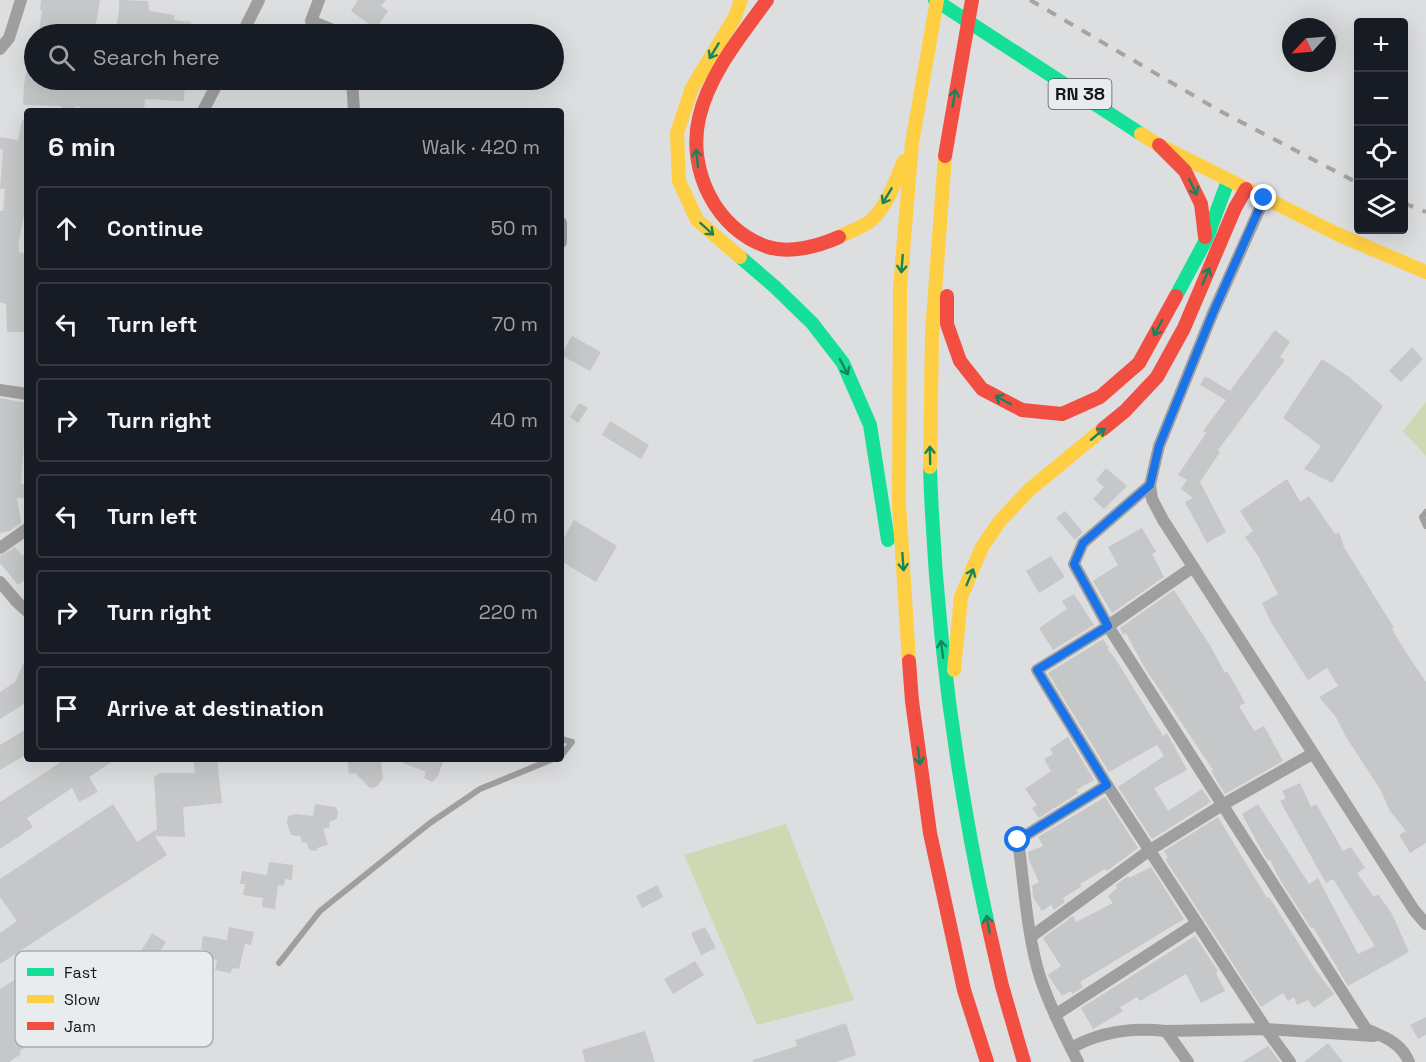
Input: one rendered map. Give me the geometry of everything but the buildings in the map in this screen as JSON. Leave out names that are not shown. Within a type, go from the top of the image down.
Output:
[{"type":"main road","points":[[743,0],[692,88],[677,133],[679,181],[697,220],[775,287],[804,316],[843,363],[870,425],[930,833],[979,1062]]},
{"type":"main road","points":[[767,0],[722,65],[701,109],[696,144],[699,173],[714,203],[735,227],[769,247],[802,249],[831,241],[870,221],[889,195],[912,143]]},
{"type":"main road","points":[[912,701],[899,492],[900,288],[912,143],[936,0]]},
{"type":"main road","name":"RN 38","points":[[936,0],[1159,145],[1337,234],[1426,272]]},
{"type":"main road","points":[[972,0],[945,156],[934,293],[929,407],[931,508],[938,620],[950,717],[970,837],[996,962],[1024,1062]]},
{"type":"main road","points":[[1159,145],[1185,171],[1201,204],[1206,240]]},
{"type":"main road","points":[[945,156],[947,324],[960,361],[982,389],[1022,410],[1062,414],[1100,397],[1139,363],[1206,240],[1228,181]]},
{"type":"main road","points":[[950,717],[961,597],[982,547],[1000,521],[1029,490],[1125,411],[1157,377],[1184,328],[1235,208],[1246,189]]},
{"type":"main road","points":[[996,962],[1035,1062]]},
{"type":"main road","points":[[964,990],[987,1062]]},
{"type":"street","points":[[0,49],[9,38],[21,0]]},
{"type":"street","points":[[247,24],[259,0]]},
{"type":"street","points":[[318,24],[311,21],[319,0]]},
{"type":"street","points":[[204,108],[214,90]]},
{"type":"street","points":[[353,90],[354,108]]},
{"type":"street","points":[[1264,198],[1212,315],[1159,446],[1150,485],[1152,499],[1163,520],[1312,754],[1414,910],[1426,924]]},
{"type":"street","points":[[0,390],[24,394]]},
{"type":"street","points":[[1150,485],[1083,543],[1074,564],[1108,626],[1366,1029],[1404,1050],[1409,1062]]},
{"type":"street","points":[[0,548],[24,531]]},
{"type":"street","points":[[1193,567],[1108,626],[1037,670],[1107,785],[1266,1029],[1290,1062]]},
{"type":"street","points":[[0,582],[24,608]]},
{"type":"street","points":[[1032,936],[1150,850],[1224,804],[1312,754]]},
{"type":"street","points":[[1078,1062],[1055,1015],[1040,975],[1018,840],[1107,785]]},
{"type":"street","points":[[1055,1015],[1197,923]]},
{"type":"street","points":[[1071,1048],[1088,1038],[1113,1031],[1150,1029],[1166,1031],[1266,1029],[1383,1037]]},
{"type":"street","points":[[1166,1031],[1188,1062]]},
{"type":"lane","points":[[1426,512],[1422,517],[1426,526]]},
{"type":"lane","points":[[564,740],[572,742],[564,752]]},
{"type":"lane","points":[[279,963],[320,911],[430,823],[480,789],[546,762]]},
{"type":"green space","points":[[1426,402],[1426,456],[1403,431]]},
{"type":"green space","points":[[786,824],[854,1000],[757,1025],[684,855]]},
{"type":"railway","points":[[1030,0],[1220,111],[1354,181]]},
{"type":"railway","points":[[1408,205],[1426,212]]},
{"type":"traffic: fast","points":[[935,0],[1141,134]]},
{"type":"traffic: fast","points":[[1176,296],[1206,240],[1228,181]]},
{"type":"traffic: fast","points":[[740,257],[812,323],[843,363],[870,425],[888,540]]},
{"type":"traffic: fast","points":[[930,467],[937,583],[948,697],[956,755],[988,925]]},
{"type":"traffic: slow","points":[[740,257],[697,220],[679,181],[677,133],[692,88],[735,17],[741,0]]},
{"type":"traffic: slow","points":[[912,143],[937,0]]},
{"type":"traffic: slow","points":[[1141,134],[1337,234],[1426,272]]},
{"type":"traffic: slow","points":[[909,661],[899,504],[900,288],[912,143]]},
{"type":"traffic: slow","points":[[930,467],[932,333],[945,156]]},
{"type":"traffic: slow","points":[[839,237],[866,224],[881,209],[904,161]]},
{"type":"traffic: slow","points":[[954,670],[961,597],[982,547],[1000,521],[1029,490],[1103,429]]},
{"type":"traffic: jam","points":[[767,0],[727,56],[704,102],[696,138],[697,158],[702,177],[720,212],[734,227],[750,239],[768,247],[786,250],[804,248],[839,237]]},
{"type":"traffic: jam","points":[[945,156],[972,0]]},
{"type":"traffic: jam","points":[[1159,145],[1185,171],[1201,204],[1205,237]]},
{"type":"traffic: jam","points":[[1103,429],[1125,411],[1157,377],[1184,328],[1235,208],[1246,189]]},
{"type":"traffic: jam","points":[[947,296],[947,324],[960,361],[982,389],[1022,410],[1062,414],[1100,397],[1139,363],[1176,296]]},
{"type":"traffic: jam","points":[[909,661],[912,701],[930,833],[964,990],[987,1062]]},
{"type":"traffic: jam","points":[[988,925],[1002,986],[1024,1062]]},
{"type":"route","points":[[1018,840],[1107,785],[1037,670],[1108,626],[1074,564],[1083,543],[1150,485],[1159,446],[1212,315],[1264,198]]}]
